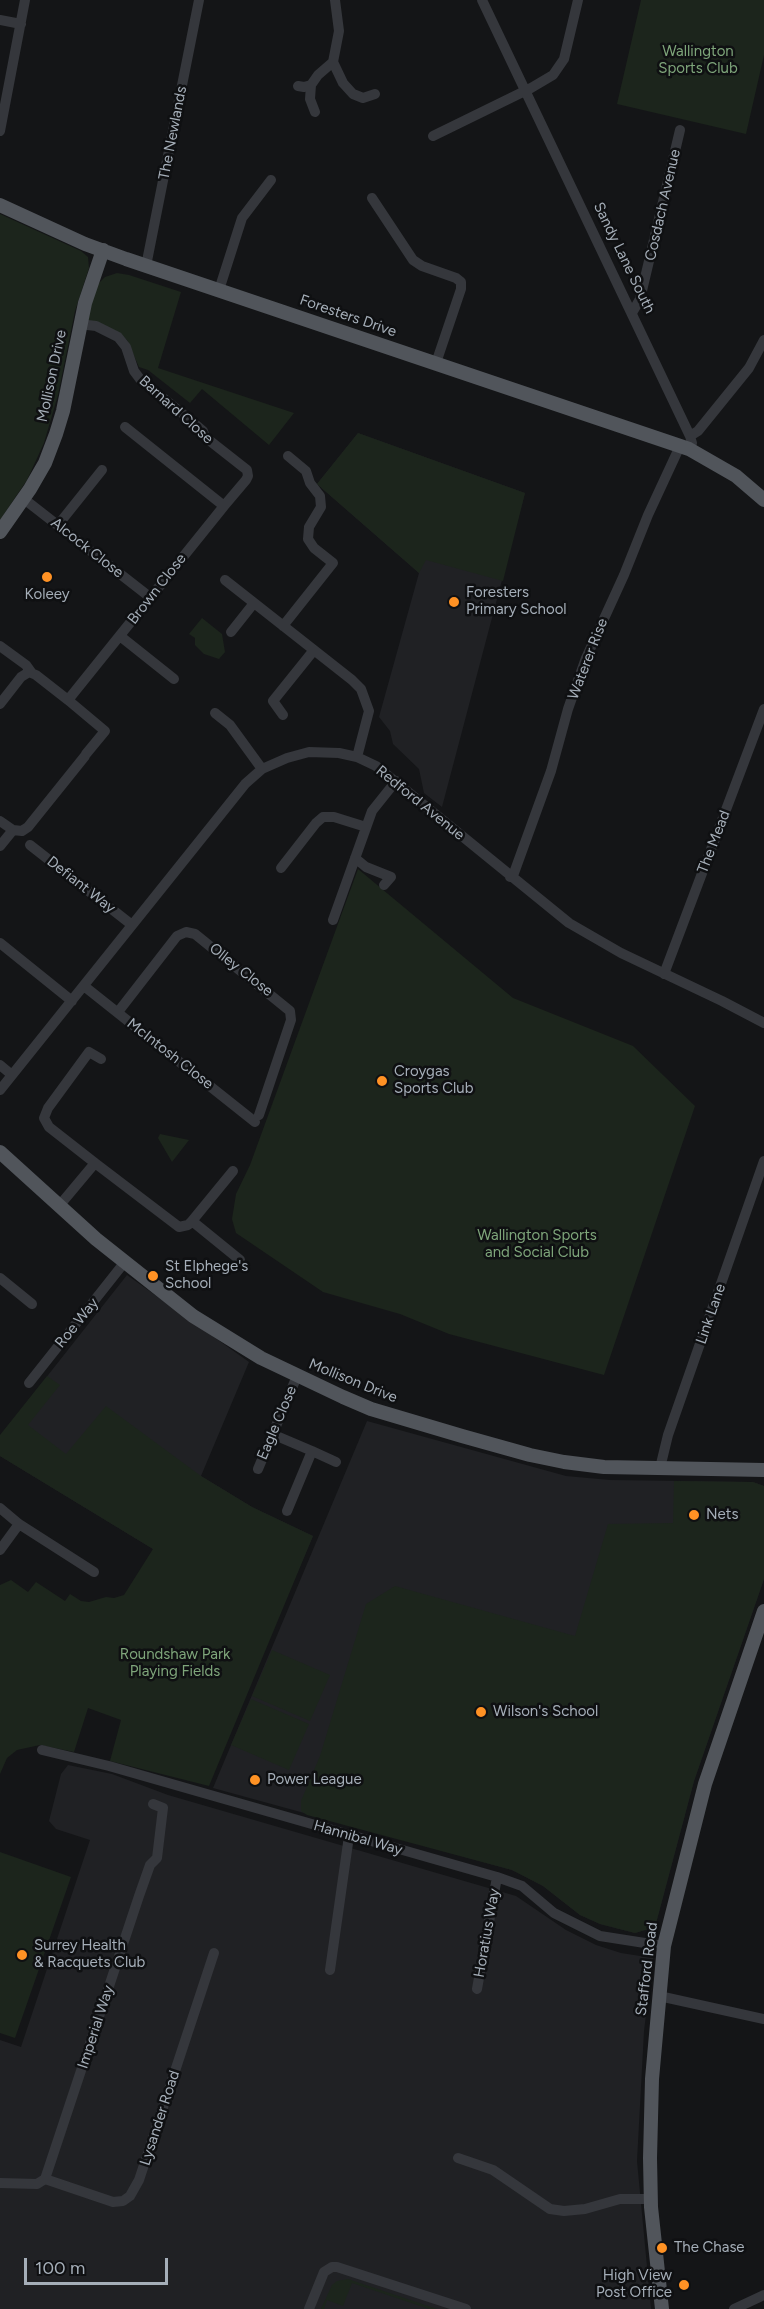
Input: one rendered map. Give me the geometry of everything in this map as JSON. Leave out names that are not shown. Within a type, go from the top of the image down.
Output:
[{"type":"main road","name":"Foresters Drive","points":[[0,205],[103,250],[146,266],[686,444]]},
{"type":"main road","name":"Mollison Drive","points":[[0,532],[24,499],[45,463],[62,417],[79,324],[103,250]]},
{"type":"main road","points":[[686,444],[736,476],[764,500]]},
{"type":"main road","name":"Mollison Drive","points":[[0,1152],[124,1263],[207,1325],[253,1354],[371,1409],[530,1455],[604,1467],[762,1471]]},
{"type":"main road","name":"Stafford Road","points":[[662,2309],[650,2199],[652,2079],[664,1946],[705,1784],[764,1611]]},
{"type":"street","points":[[0,131],[25,0]]},
{"type":"street","name":"The Newlands","points":[[146,266],[200,0]]},
{"type":"street","points":[[335,0],[339,31],[333,62],[343,83],[353,94],[363,98],[375,94]]},
{"type":"street","name":"Sandy Lane South","points":[[482,0],[632,313],[686,444]]},
{"type":"street","points":[[433,136],[526,91],[553,75],[559,69],[567,47],[578,0]]},
{"type":"street","points":[[0,20],[21,24]]},
{"type":"street","points":[[315,112],[310,99],[311,85],[318,75],[333,62]]},
{"type":"street","points":[[298,86],[311,85]]},
{"type":"street","name":"Cosdach Avenue","points":[[632,313],[640,299],[680,130]]},
{"type":"street","points":[[219,290],[242,218],[271,180]]},
{"type":"street","points":[[372,198],[413,260],[461,282],[461,289],[436,363]]},
{"type":"street","name":"Barnard Close","points":[[79,324],[96,326],[118,337],[126,347],[134,371],[140,379],[247,471],[246,480],[224,506]]},
{"type":"street","points":[[686,444],[749,369],[764,340]]},
{"type":"street","points":[[125,427],[224,506]]},
{"type":"street","name":"Waterer Rise","points":[[510,877],[514,873],[551,771],[568,709],[586,658],[686,444]]},
{"type":"street","points":[[283,626],[333,563],[314,548],[308,539],[309,527],[321,507],[320,496],[309,483],[306,471],[288,456]]},
{"type":"street","points":[[58,525],[102,470]]},
{"type":"street","name":"Alcock Close","points":[[24,499],[151,598]]},
{"type":"street","name":"Brown Close","points":[[68,700],[224,506]]},
{"type":"street","points":[[225,579],[361,689],[369,711],[357,757]]},
{"type":"street","points":[[231,632],[254,603]]},
{"type":"street","points":[[120,636],[174,679]]},
{"type":"street","points":[[0,646],[105,731],[27,827],[22,831],[13,830],[0,821]]},
{"type":"street","points":[[283,715],[273,701],[314,650]]},
{"type":"street","points":[[0,704],[21,677],[31,672]]},
{"type":"street","name":"The Mead","points":[[664,974],[764,709]]},
{"type":"street","points":[[215,713],[230,725],[262,769]]},
{"type":"street","name":"Redford Avenue","points":[[0,1090],[244,784],[262,769],[286,758],[309,752],[330,752],[357,757],[381,769],[510,877],[569,923],[605,945],[764,1023]]},
{"type":"street","points":[[333,920],[374,806],[396,781]]},
{"type":"street","points":[[281,868],[323,817],[330,816],[366,827]]},
{"type":"street","points":[[0,846],[13,830]]},
{"type":"street","name":"Defiant Way","points":[[30,845],[132,925]]},
{"type":"street","points":[[355,858],[366,867],[391,877],[384,885]]},
{"type":"street","name":"Olley Close","points":[[118,1012],[177,936],[186,932],[195,934],[290,1011],[291,1020],[257,1118]]},
{"type":"street","points":[[0,943],[72,1001]]},
{"type":"street","name":"McIntosh Close","points":[[84,986],[257,1118]]},
{"type":"street","points":[[101,1059],[89,1052],[48,1108],[44,1118],[49,1127],[175,1226],[184,1227],[192,1221],[232,1171]]},
{"type":"street","points":[[0,1065],[12,1075]]},
{"type":"street","name":"Link Lane","points":[[660,1468],[668,1435],[764,1161]]},
{"type":"street","points":[[59,1206],[95,1163]]},
{"type":"street","points":[[192,1221],[240,1260]]},
{"type":"street","name":"Roe Way","points":[[29,1383],[124,1263]]},
{"type":"street","points":[[0,1278],[32,1304]]},
{"type":"street","name":"Eagle Close","points":[[258,1469],[297,1376]]},
{"type":"street","points":[[272,1434],[336,1461]]},
{"type":"street","points":[[287,1512],[312,1451]]},
{"type":"street","points":[[0,1508],[19,1524],[94,1572]]},
{"type":"street","points":[[0,1550],[19,1524]]},
{"type":"street","name":"Hannibal Way","points":[[42,1750],[108,1766],[497,1877],[522,1886],[554,1913],[600,1936],[664,1946]]},
{"type":"street","name":"Imperial Way","points":[[45,2179],[139,1896],[150,1865],[157,1858],[164,1808],[153,1804]]},
{"type":"street","points":[[330,1970],[349,1836]]},
{"type":"street","name":"Horatius Way","points":[[477,1989],[497,1877]]},
{"type":"street","name":"Lysander Road","points":[[45,2179],[113,2202],[123,2201],[130,2196],[139,2180],[214,1953]]},
{"type":"street","points":[[660,1996],[764,2019]]},
{"type":"street","points":[[458,2158],[493,2170],[550,2209],[564,2211],[585,2209],[620,2199],[650,2199]]},
{"type":"street","points":[[0,2183],[37,2184],[45,2179]]},
{"type":"street","points":[[309,2309],[320,2278],[332,2267],[348,2269],[466,2309]]},
{"type":"street","points":[[734,2309],[764,2295]]},
{"type":"shaded area","name":"Foresters Primary School","points":[[358,433],[525,493],[442,807],[424,793],[419,769],[393,744],[390,731],[379,717],[419,573],[317,484]]},
{"type":"shaded area","points":[[127,1275],[249,1362],[201,1476],[252,1507],[313,1536],[272,1632],[148,1559],[153,1549],[0,1456],[0,1436]]},
{"type":"shaded area","name":"Wilson's School","points":[[367,1421],[566,1476],[610,1480],[753,1482],[764,1486],[764,1579],[694,1781],[655,1927],[635,1933],[600,1924],[580,1915],[543,1886],[512,1870],[213,1788]]},
{"type":"shaded area","points":[[68,1765],[112,1774],[168,1795],[516,1896],[566,1930],[596,1945],[621,1953],[653,1958],[644,2031],[637,2161],[651,2309],[0,2309],[0,2040],[21,2047],[90,1840],[56,1829],[49,1821],[61,1774]]},
{"type":"green space","name":"Wallington Sports Club","points":[[641,0],[764,0],[764,55],[746,134],[617,104]]},
{"type":"green space","points":[[0,214],[81,251],[88,257],[89,268],[75,311],[58,395],[44,443],[27,480],[0,520]]},
{"type":"green space","points":[[117,273],[181,292],[158,368],[294,413],[269,445],[202,389],[190,403],[148,370],[139,367],[127,340],[116,331],[86,319],[97,285],[105,277]]},
{"type":"green space","points":[[358,433],[525,493],[503,581],[426,560],[419,573],[317,484]]},
{"type":"green space","points":[[202,618],[222,634],[225,652],[219,659],[204,654],[195,645],[195,638],[189,634]]},
{"type":"green space","name":"Wallington Sports and Social Club","points":[[358,869],[513,998],[633,1046],[695,1106],[604,1375],[449,1334],[400,1314],[323,1292],[236,1233],[232,1219],[236,1194],[250,1165]]},
{"type":"green space","points":[[160,1134],[189,1140],[172,1162],[158,1138]]},
{"type":"green space","name":"Roundshaw Park Playing Fields","points":[[47,1376],[60,1385],[28,1425],[66,1454],[106,1406],[201,1476],[252,1507],[313,1536],[209,1786],[110,1761],[121,1720],[88,1708],[74,1752],[40,1745],[17,1750],[7,1758],[0,1774],[0,1585],[11,1580],[28,1592],[36,1582],[65,1601],[70,1594],[81,1601],[89,1602],[106,1597],[114,1598],[124,1595],[153,1549],[0,1456],[0,1435]]},
{"type":"green space","name":"Wilson's School","points":[[674,1481],[753,1482],[764,1486],[764,1579],[694,1781],[655,1927],[635,1933],[600,1924],[580,1915],[543,1886],[512,1870],[307,1815],[301,1811],[301,1801],[320,1756],[366,1604],[395,1586],[575,1636],[608,1524],[673,1523]]},
{"type":"green space","points":[[272,1650],[330,1675],[310,1721],[252,1696]]},
{"type":"green space","points":[[251,1699],[309,1724],[289,1770],[231,1745]]},
{"type":"green space","name":"Surrey Health & Racquets Club","points":[[0,1852],[71,1877],[15,2038],[0,2033]]},
{"type":"green space","points":[[348,2279],[437,2309],[429,2309],[352,2283],[343,2306],[327,2300],[324,2309],[321,2309],[332,2285],[337,2281]]},
{"type":"place","name":"Koleey","points":[[47,577]]},
{"type":"place","name":"Foresters Primary School","points":[[454,602]]},
{"type":"place","name":"Croygas Sports Club","points":[[382,1081]]},
{"type":"place","name":"St Elphege's School","points":[[153,1276]]},
{"type":"place","name":"Nets","points":[[694,1515]]},
{"type":"place","name":"Wilson's School","points":[[481,1712]]},
{"type":"place","name":"Power League","points":[[255,1780]]},
{"type":"place","name":"Surrey Health & Racquets Club","points":[[22,1955]]},
{"type":"place","name":"The Chase","points":[[662,2248]]},
{"type":"place","name":"High View Post Office","points":[[684,2285]]}]
